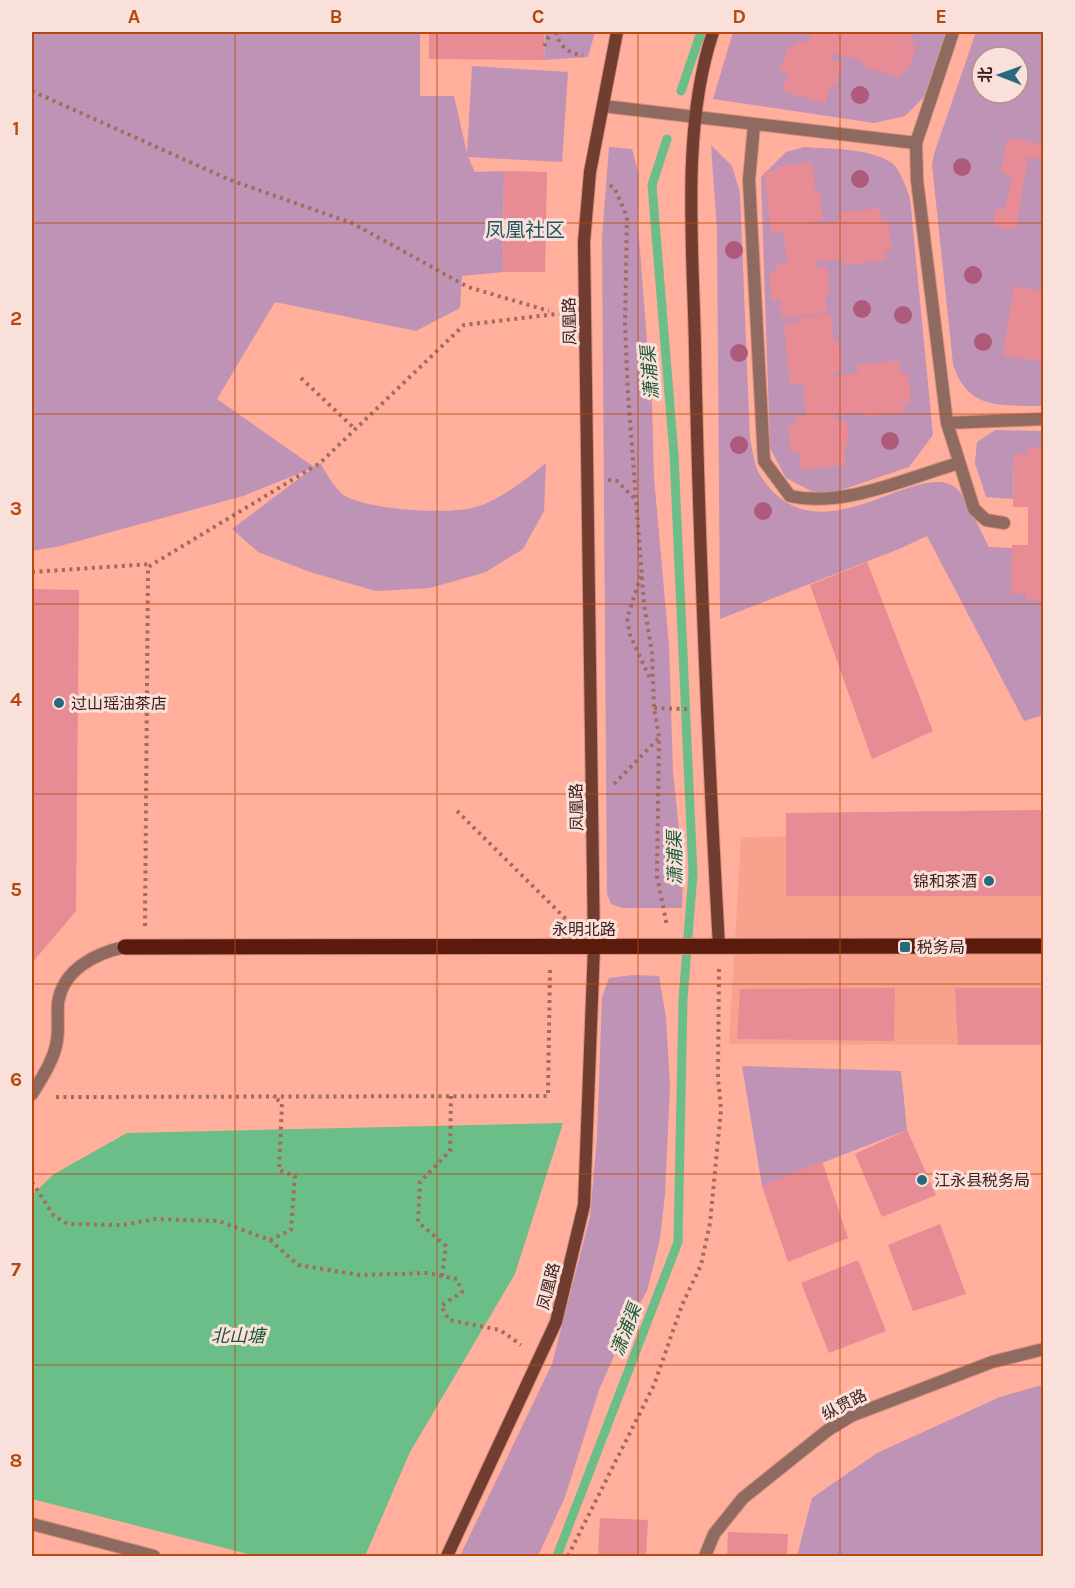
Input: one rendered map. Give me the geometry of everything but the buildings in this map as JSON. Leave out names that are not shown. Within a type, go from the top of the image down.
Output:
[{"type":"main road","name":"凤凰路","points":[[447,1557],[556,1322],[584,1205],[594,947],[584,242],[590,172],[617,32]]},
{"type":"main road","points":[[713,32],[702,65],[693,159],[698,503],[714,947]]},
{"type":"main road","name":"永明北路","points":[[125,947],[1044,946]]},
{"type":"street","points":[[953,32],[916,143],[917,180],[947,423],[974,509],[986,520],[1004,523]]},
{"type":"street","points":[[603,106],[916,143]]},
{"type":"street","points":[[754,124],[749,180],[764,461],[790,496],[810,500],[840,499],[959,463]]},
{"type":"street","points":[[947,423],[1044,419]]},
{"type":"street","points":[[32,1094],[43,1076],[57,1041],[58,1000],[70,978],[83,963],[104,951],[125,947]]},
{"type":"street","name":"纵贯路","points":[[705,1557],[714,1534],[743,1498],[828,1430],[851,1416],[993,1362],[1044,1349]]},
{"type":"street","points":[[32,1524],[154,1557]]},
{"type":"path","points":[[544,46],[551,32]]},
{"type":"path","points":[[556,32],[561,44],[575,55],[583,55]]},
{"type":"path","points":[[32,91],[230,180],[352,223],[468,287],[553,312]]},
{"type":"path","points":[[590,172],[615,189],[627,217],[625,324],[630,430],[638,502],[644,604],[652,653],[654,708],[659,737],[657,876],[674,947]]},
{"type":"path","points":[[144,947],[148,567],[320,463],[464,326],[553,312],[585,313]]},
{"type":"path","points":[[301,378],[355,429]]},
{"type":"path","points":[[587,490],[596,477],[617,481],[638,502]]},
{"type":"path","points":[[32,572],[152,564]]},
{"type":"path","points":[[642,573],[627,618],[630,634],[653,685]]},
{"type":"path","points":[[654,708],[671,708]]},
{"type":"path","points":[[592,818],[610,788],[659,737]]},
{"type":"path","points":[[457,811],[594,947]]},
{"type":"path","points":[[55,1097],[548,1096],[551,947]]},
{"type":"path","points":[[568,1557],[654,1385],[682,1305],[701,1264],[711,1223],[721,1110],[714,947]]},
{"type":"path","points":[[270,1240],[291,1230],[295,1176],[279,1170],[282,1104],[273,1096]]},
{"type":"path","points":[[442,1276],[446,1246],[418,1222],[420,1182],[450,1151],[451,1096]]},
{"type":"path","points":[[32,1182],[54,1216],[68,1224],[123,1225],[155,1219],[218,1221],[270,1240],[297,1265],[360,1275],[427,1273],[457,1279],[462,1292],[441,1306],[449,1320],[500,1330],[539,1357]]},
{"type":"shaded area","points":[[32,32],[420,32],[420,96],[454,96],[467,153],[472,66],[568,72],[562,162],[468,157],[475,172],[504,171],[503,272],[462,276],[460,308],[416,331],[275,302],[217,399],[314,467],[320,463],[334,485],[345,496],[372,505],[429,511],[476,507],[504,494],[546,463],[544,511],[523,549],[486,572],[430,588],[376,591],[310,572],[258,552],[232,529],[313,468],[243,496],[60,546],[32,551]]},
{"type":"shaded area","points":[[545,32],[595,32],[588,57],[544,60]]},
{"type":"shaded area","points":[[733,32],[948,32],[925,96],[905,116],[874,123],[713,99]]},
{"type":"shaded area","points":[[976,32],[1043,32],[1043,406],[1000,405],[988,402],[977,398],[959,379],[953,364],[932,165],[970,49],[970,105],[1030,105],[1030,45],[972,45]]},
{"type":"shaded area","points":[[711,145],[732,166],[740,193],[750,440],[760,475],[784,501],[810,511],[839,510],[868,503],[921,484],[942,482],[959,491],[989,547],[1012,548],[1012,594],[1026,594],[1026,600],[1043,600],[1043,715],[1024,721],[927,536],[720,619],[717,231]]},
{"type":"shaded area","points":[[609,147],[632,149],[639,176],[638,225],[652,406],[654,477],[669,646],[673,771],[683,868],[682,908],[622,908],[611,904],[607,894],[602,237]]},
{"type":"shaded area","points":[[804,147],[850,150],[874,155],[893,164],[903,180],[910,198],[933,435],[909,467],[829,494],[811,491],[786,478],[770,448],[761,177],[786,152]]},
{"type":"shaded area","points":[[995,430],[1043,431],[1043,447],[1029,447],[1029,454],[1014,454],[1013,499],[986,497],[975,463],[977,442]]},
{"type":"shaded area","points":[[1043,835],[1043,1045],[729,1044],[741,837]]},
{"type":"shaded area","points":[[633,975],[659,976],[666,1018],[670,1086],[665,1194],[660,1239],[647,1291],[629,1322],[599,1390],[565,1497],[538,1556],[460,1556],[552,1364],[590,1217],[597,1138],[602,998],[609,978]]},
{"type":"shaded area","points":[[742,1066],[901,1071],[907,1130],[762,1186]]},
{"type":"shaded area","points":[[1042,1385],[1043,1556],[797,1556],[812,1498],[877,1453],[1000,1397]]},
{"type":"water","name":"北山塘","points":[[563,1123],[515,1274],[410,1452],[365,1556],[248,1554],[32,1499],[32,1195],[54,1174],[127,1133]]},
{"type":"waterway","name":"潇浦渠","points":[[681,91],[701,32]]},
{"type":"waterway","name":"潇浦渠","points":[[557,1556],[678,1242],[683,999],[693,874],[674,455],[652,185],[667,139]]},
{"type":"place","name":"过山瑶油茶店","points":[[59,703]]},
{"type":"place","name":"锦和茶酒","points":[[989,881]]},
{"type":"place","name":"税务局","points":[[905,947]]},
{"type":"place","name":"江永县税务局","points":[[922,1180]]},
{"type":"district","name":"凤凰社区","points":[[525,230]]}]
